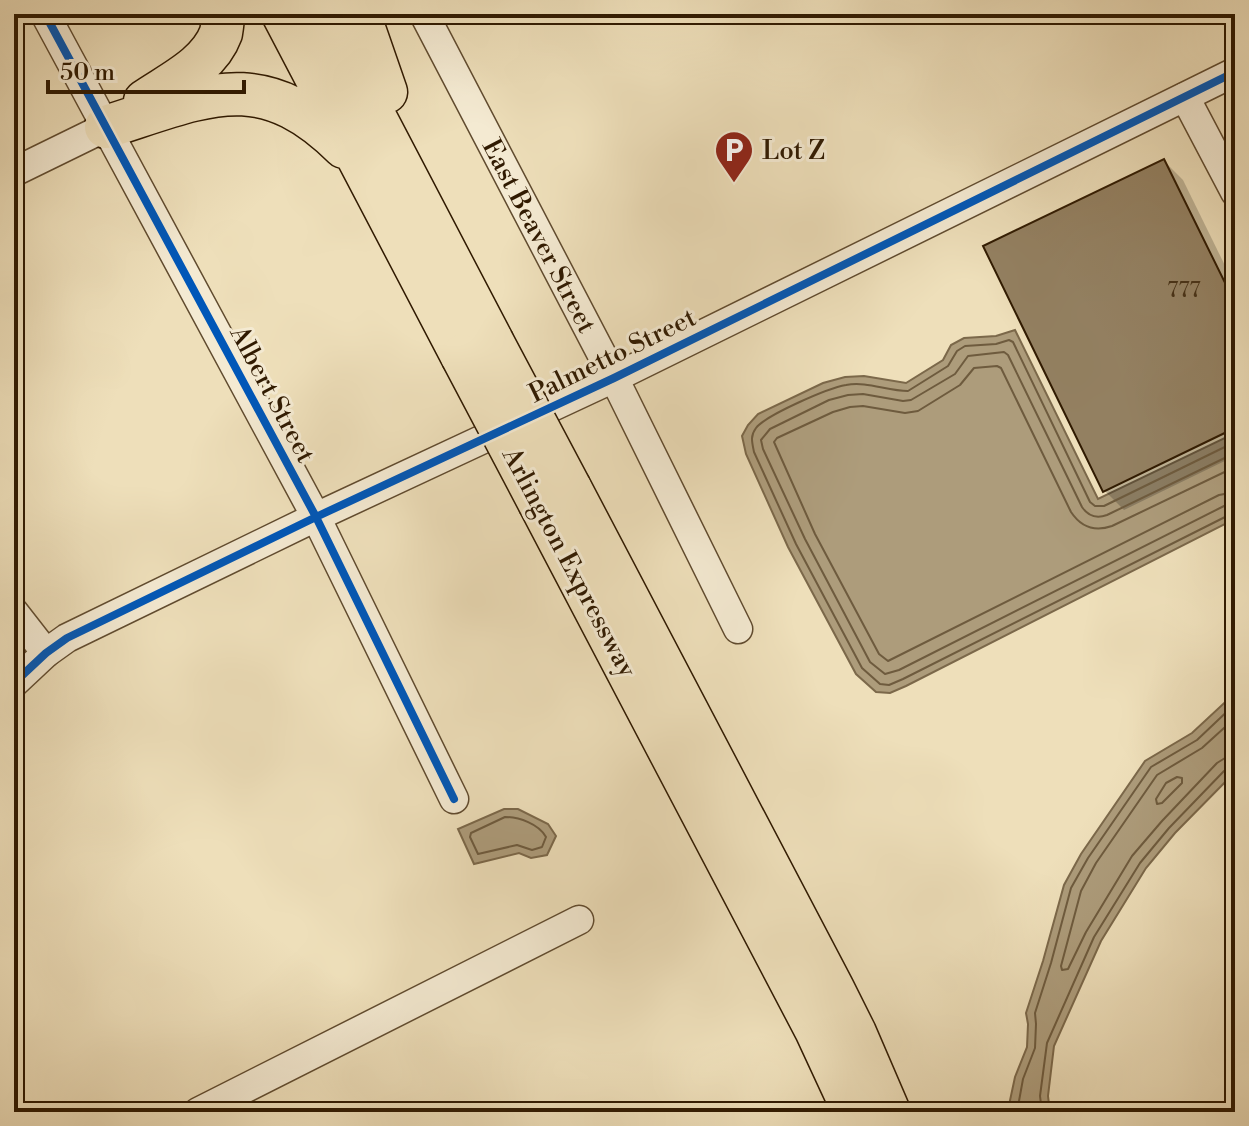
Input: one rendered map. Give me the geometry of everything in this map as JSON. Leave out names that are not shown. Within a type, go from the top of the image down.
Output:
[{"type":"highway","points":[[106,127],[194,68],[210,52],[221,33],[223,14]]},
{"type":"highway","name":"Arlington Expressway","points":[[283,14],[370,179],[477,349],[678,731],[854,1112]]},
{"type":"highway","name":"Arlington Expressway","points":[[321,14],[443,247],[477,349]]},
{"type":"highway","points":[[359,14],[443,247]]},
{"type":"highway","points":[[106,127],[216,94],[272,98],[298,109],[323,126],[346,148],[370,179]]},
{"type":"highway","name":"Arlington Expressway","points":[[678,731],[838,1000],[889,1112]]},
{"type":"street","name":"Albert Street","points":[[45,14],[316,517],[454,799]]},
{"type":"street","name":"East Beaver Street","points":[[424,14],[614,378],[738,629]]},
{"type":"street","name":"Palmetto Street","points":[[14,683],[67,638],[614,378],[1235,72]]},
{"type":"street","points":[[1185,97],[1235,192]]},
{"type":"street","points":[[14,172],[106,127]]},
{"type":"street","points":[[14,612],[46,653]]},
{"type":"street","points":[[198,1112],[579,920]]},
{"type":"water","points":[[1015,330],[1098,499],[1235,433],[1235,519],[906,686],[890,693],[876,692],[856,674],[788,547],[746,454],[742,436],[758,414],[823,383],[864,376],[906,383],[943,360],[951,345],[964,338],[996,336]]},
{"type":"water","points":[[1235,693],[1235,772],[1175,833],[1146,868],[1101,941],[1054,1046],[1048,1096],[1050,1112],[1009,1112],[1015,1077],[1027,1047],[1026,1013],[1064,885],[1081,854],[1145,761],[1192,733]]},
{"type":"water","points":[[504,809],[518,809],[548,824],[556,836],[547,855],[531,858],[519,853],[474,864],[458,829]]},
{"type":"building","points":[[1164,159],[1235,303],[1235,428],[1103,492],[983,246]]},
{"type":"cycle path","points":[[45,14],[316,517],[454,799]]},
{"type":"cycle path","points":[[14,683],[67,638],[614,378],[1235,72]]},
{"type":"place","name":"Lot Z","points":[[734,184]]}]
